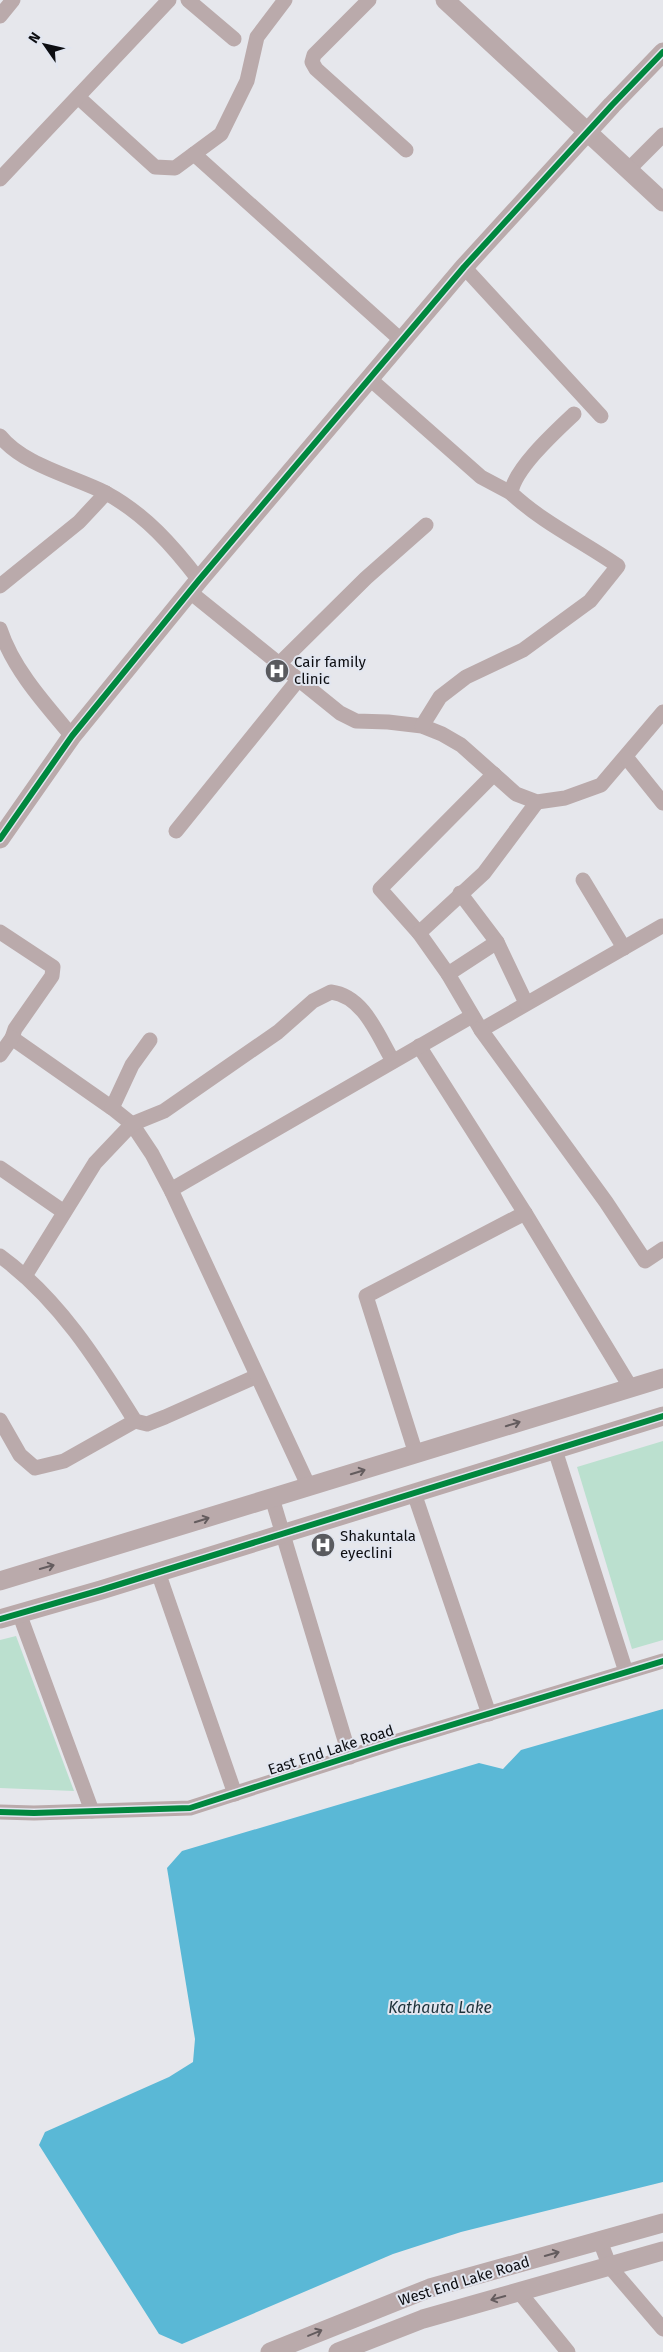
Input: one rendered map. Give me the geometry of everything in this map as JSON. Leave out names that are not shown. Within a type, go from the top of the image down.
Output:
[{"type":"street","points":[[0,16],[13,0]]},
{"type":"street","points":[[0,180],[170,0]]},
{"type":"street","points":[[188,0],[234,39]]},
{"type":"street","points":[[78,97],[155,167],[176,168],[221,134],[247,81],[256,37],[285,0]]},
{"type":"street","points":[[369,0],[314,56],[313,65],[406,150]]},
{"type":"street","points":[[445,0],[663,202]]},
{"type":"street","points":[[0,839],[72,736],[195,586],[464,267],[663,52]]},
{"type":"street","points":[[628,170],[663,134]]},
{"type":"street","points":[[194,154],[402,341]]},
{"type":"street","points":[[464,267],[601,416]]},
{"type":"street","points":[[370,379],[481,477],[511,493],[530,511],[589,546],[618,566],[590,601],[523,650],[466,676],[440,697],[422,726]]},
{"type":"street","points":[[511,493],[512,484],[534,454],[574,414]]},
{"type":"street","points":[[0,436],[8,446],[23,457],[106,493],[151,524],[173,546],[195,586],[279,664],[340,713],[356,721],[422,726],[461,745],[516,794],[537,802],[565,798],[602,785],[663,712]]},
{"type":"street","points":[[0,586],[79,522],[106,493]]},
{"type":"street","points":[[279,664],[366,578],[426,525]]},
{"type":"street","points":[[0,629],[16,662],[41,699],[72,736]]},
{"type":"street","points":[[176,831],[298,680]]},
{"type":"street","points":[[626,757],[663,803]]},
{"type":"street","points":[[494,774],[380,889],[419,933],[448,974],[481,1030],[606,1202],[645,1261],[663,1249]]},
{"type":"street","points":[[419,933],[460,893],[484,873],[537,802]]},
{"type":"street","points":[[583,880],[624,948]]},
{"type":"street","points":[[460,893],[497,942],[526,1003]]},
{"type":"street","points":[[481,1030],[662,926]]},
{"type":"street","points":[[0,932],[53,967],[52,976],[15,1029],[12,1038],[0,1055]]},
{"type":"street","points":[[448,974],[497,942]]},
{"type":"street","points":[[25,1276],[95,1163],[132,1124],[164,1111],[278,1032],[313,1001],[331,992],[350,999],[366,1015],[393,1061]]},
{"type":"street","points":[[172,1192],[174,1188],[472,1016]]},
{"type":"street","points":[[12,1038],[132,1124],[152,1154],[172,1192],[310,1487]]},
{"type":"street","points":[[112,1108],[132,1065],[150,1040]]},
{"type":"street","points":[[419,1046],[525,1213],[631,1388]]},
{"type":"street","points":[[0,1168],[64,1212]]},
{"type":"street","points":[[416,1454],[366,1296],[525,1213]]},
{"type":"street","points":[[0,1256],[25,1276],[60,1312],[135,1421],[147,1424],[165,1418],[257,1376]]},
{"type":"street","points":[[0,1581],[663,1378]]},
{"type":"street","points":[[0,1619],[283,1534],[663,1416]]},
{"type":"street","points":[[0,1420],[20,1455],[35,1468],[64,1461],[135,1421]]},
{"type":"street","points":[[555,1450],[626,1672]]},
{"type":"street","points":[[414,1493],[489,1714]]},
{"type":"street","points":[[272,1498],[350,1757]]},
{"type":"street","points":[[158,1572],[235,1794]]},
{"type":"street","points":[[19,1614],[92,1811]]},
{"type":"street","name":"East End Lake Road","points":[[0,1812],[190,1808],[663,1661]]},
{"type":"street","name":"West End Lake Road","points":[[270,2352],[430,2288],[663,2223]]},
{"type":"street","points":[[600,2241],[610,2266],[663,2329]]},
{"type":"street","name":"West End Lake Road","points":[[338,2352],[423,2319],[663,2251]]},
{"type":"street","points":[[520,2293],[568,2352]]},
{"type":"green space","points":[[663,1441],[663,1640],[632,1649],[577,1467]]},
{"type":"green space","points":[[16,1636],[74,1791],[0,1788],[0,1640]]},
{"type":"water","name":"Kathauta Lake","points":[[663,1709],[663,2182],[461,2232],[393,2254],[182,2344],[159,2334],[39,2145],[45,2132],[169,2077],[193,2062],[195,2039],[167,1868],[182,1851],[479,1763],[503,1769],[521,1750]]},
{"type":"cycle path","points":[[0,839],[72,736],[199,580],[464,267],[663,52]]},
{"type":"cycle path","points":[[0,1619],[101,1590],[663,1416]]},
{"type":"cycle path","points":[[0,1812],[34,1813],[190,1808],[395,1742],[663,1661]]},
{"type":"place","name":"Cair family clinic","points":[[277,671]]},
{"type":"place","name":"Shakuntala eyeclini","points":[[323,1545]]}]
